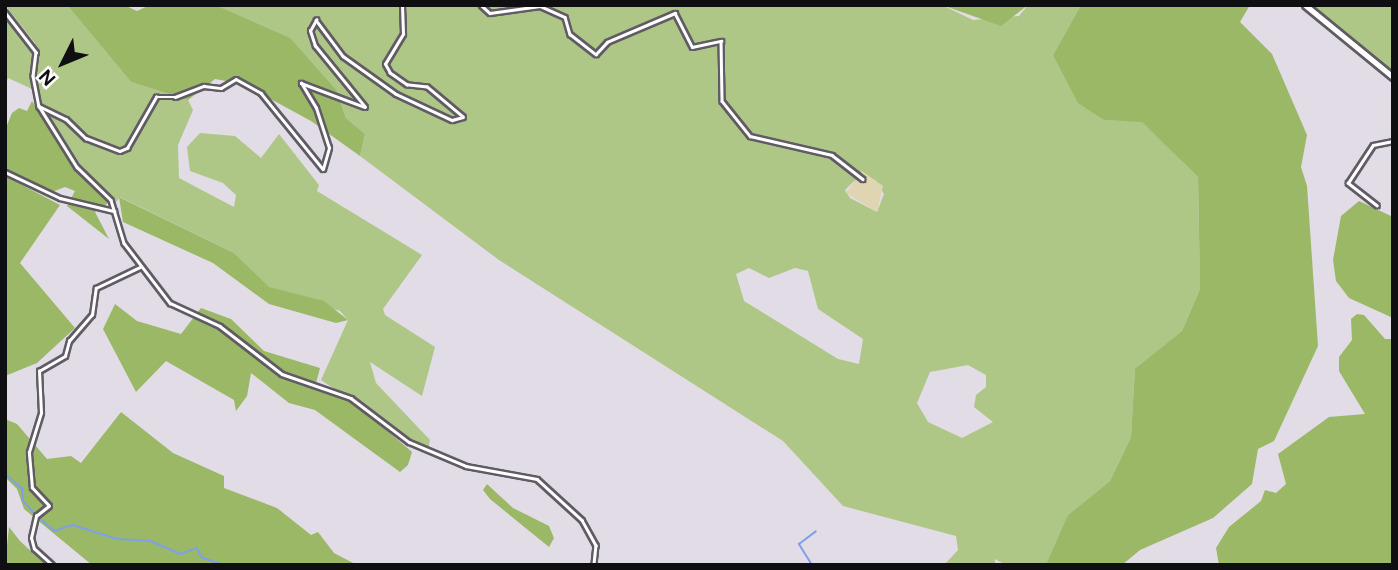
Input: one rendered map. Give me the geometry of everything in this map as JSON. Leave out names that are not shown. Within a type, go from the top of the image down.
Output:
[{"type":"main road","points":[[1305,5],[1393,77]]},
{"type":"street","points":[[39,106],[66,119],[86,138],[120,151],[127,148],[156,97],[176,97],[204,86],[221,88],[236,79],[261,93],[323,169],[329,148],[316,108],[301,83],[365,107],[316,46],[310,31],[316,20],[343,56],[396,94],[452,120],[463,117],[427,87],[407,85],[390,73],[385,64],[403,34],[402,5]]},
{"type":"street","points":[[481,5],[490,13],[540,6],[565,17],[570,34],[596,54],[607,42],[676,13],[692,47],[721,41],[722,101],[750,136],[832,155],[863,179]]},
{"type":"street","points":[[5,12],[36,52],[33,76],[39,106],[77,167],[111,200],[122,239],[170,303],[220,326],[282,374],[332,388],[409,442],[446,458],[537,479],[582,520],[596,545],[594,565]]},
{"type":"street","points":[[1377,206],[1348,183],[1373,145],[1393,141]]},
{"type":"street","points":[[5,173],[60,198],[114,211]]},
{"type":"street","points":[[52,565],[34,549],[32,538],[36,516],[49,506],[32,488],[29,452],[41,413],[39,371],[65,356],[69,341],[92,315],[96,288],[141,266]]},
{"type":"green space","points":[[5,5],[67,5],[131,82],[188,100],[193,110],[178,145],[179,178],[234,207],[236,195],[223,183],[190,171],[187,147],[200,133],[235,136],[261,158],[279,134],[319,185],[317,191],[422,255],[383,309],[385,315],[435,347],[422,396],[370,362],[376,383],[430,440],[428,450],[321,380],[348,320],[340,311],[268,287],[234,253],[120,197],[116,202],[84,170],[36,96],[35,43]]},
{"type":"green space","points":[[67,5],[124,5],[137,11],[150,5],[215,5],[290,38],[337,91],[346,118],[365,134],[360,156],[311,121],[243,84],[215,79],[188,100],[131,82]]},
{"type":"green space","points":[[215,5],[942,5],[973,20],[1019,16],[1028,5],[1081,5],[1053,55],[1104,120],[1142,121],[1198,177],[1200,289],[1182,331],[1135,370],[1131,437],[1110,481],[1068,515],[1050,563],[1006,565],[995,559],[995,565],[944,565],[958,550],[956,536],[843,506],[783,441],[499,260],[360,156],[365,134],[346,118],[337,91]],"holes":[[[875,180],[884,194],[877,212],[850,198],[845,190],[854,181]],[[749,268],[769,278],[795,268],[808,271],[818,309],[863,339],[859,364],[838,359],[744,301],[736,274]],[[968,365],[986,375],[986,387],[976,395],[974,407],[993,422],[962,438],[928,422],[917,403],[930,372]]]},
{"type":"green space","points":[[942,5],[1028,5],[1001,26]]},
{"type":"green space","points":[[1081,5],[1250,5],[1240,22],[1272,54],[1307,135],[1301,167],[1307,186],[1318,346],[1274,441],[1258,449],[1252,484],[1213,518],[1140,550],[1122,565],[1046,565],[1068,515],[1110,481],[1131,437],[1135,369],[1182,331],[1200,289],[1198,177],[1142,122],[1104,120],[1078,103],[1053,55]]},
{"type":"green space","points":[[1304,5],[1393,5],[1393,82],[1384,71]]},
{"type":"green space","points":[[5,15],[32,47],[32,89],[8,78],[5,85]]},
{"type":"green space","points":[[32,101],[69,161],[108,203],[95,212],[109,239],[67,206],[75,191],[65,187],[52,192],[5,169],[5,130],[12,113],[19,108],[27,111]]},
{"type":"green space","points":[[5,176],[60,205],[20,263],[75,328],[37,363],[5,376]]},
{"type":"green space","points":[[119,197],[234,253],[269,287],[324,301],[348,320],[336,323],[269,304],[213,263],[123,222]]},
{"type":"green space","points":[[1359,201],[1393,217],[1393,318],[1349,298],[1336,281],[1333,260],[1341,216]]},
{"type":"green space","points":[[115,304],[137,321],[181,334],[201,308],[231,319],[264,351],[320,368],[316,383],[358,406],[412,452],[408,465],[400,472],[315,410],[289,403],[251,373],[247,396],[236,411],[234,400],[166,361],[136,392],[103,329]]},
{"type":"green space","points":[[1357,314],[1364,315],[1385,339],[1393,339],[1393,565],[1219,565],[1216,548],[1229,527],[1261,501],[1265,490],[1276,493],[1286,484],[1278,454],[1329,417],[1365,414],[1339,371],[1339,357],[1352,340],[1351,319]]},
{"type":"green space","points":[[121,412],[173,453],[224,476],[224,488],[277,508],[311,535],[318,532],[334,553],[357,565],[92,565],[24,509],[17,489],[5,477],[5,419],[17,424],[47,459],[71,456],[81,463]]},
{"type":"green space","points":[[487,484],[513,508],[549,526],[554,538],[549,547],[490,499],[483,490]]},
{"type":"green space","points":[[9,527],[20,541],[46,565],[5,565]]},
{"type":"sand","points":[[862,171],[883,186],[877,212],[846,193]]},
{"type":"waterway","points":[[5,474],[22,489],[23,501],[35,514]]},
{"type":"waterway","points":[[38,517],[54,531],[73,525],[117,539],[150,541],[181,554],[197,548],[201,557],[223,565]]},
{"type":"waterway","points":[[812,565],[799,544],[816,531]]}]
